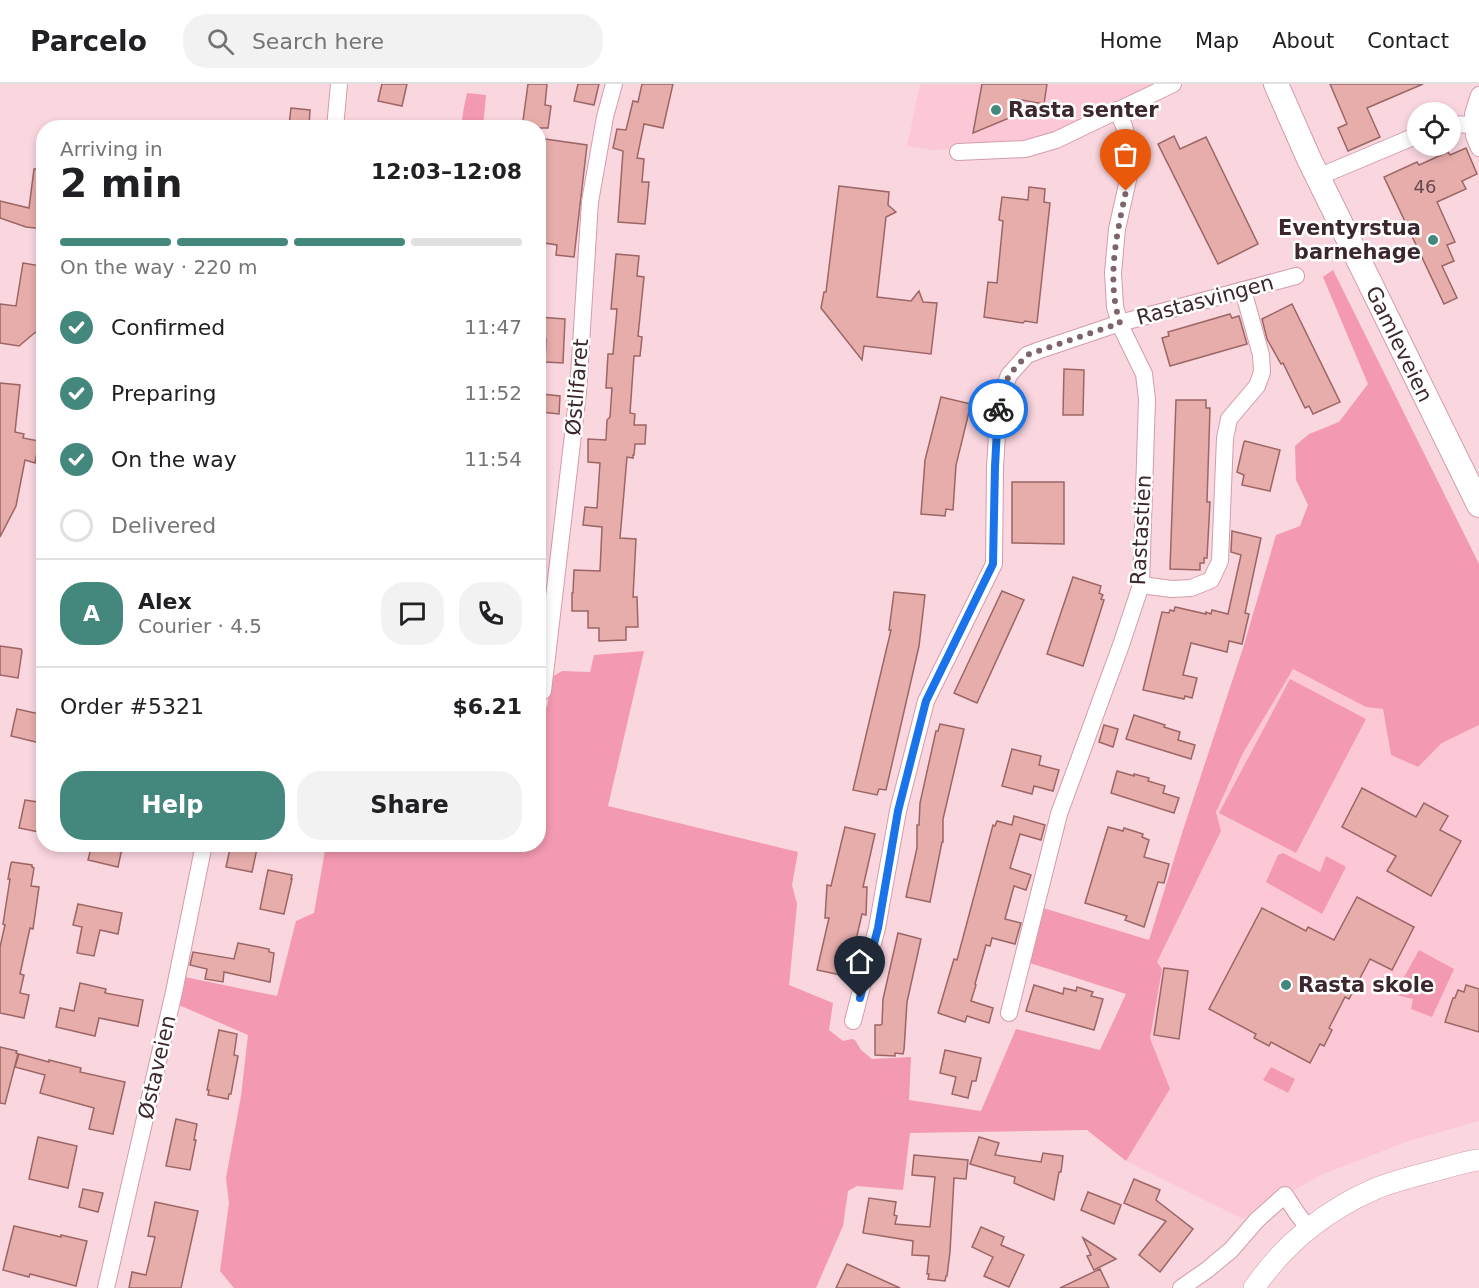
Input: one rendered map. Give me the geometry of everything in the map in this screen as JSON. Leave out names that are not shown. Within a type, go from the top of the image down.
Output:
[{"type":"main road","name":"Gamleveien","points":[[1276,84],[1318,177],[1479,505]]},
{"type":"street","points":[[336,120],[339,84]]},
{"type":"street","name":"Østlifaret","points":[[546,665],[578,392],[590,202],[605,117],[614,84]]},
{"type":"street","points":[[958,152],[1025,149],[1056,140],[1173,84]]},
{"type":"street","points":[[1479,95],[1473,114],[1474,136],[1479,148]]},
{"type":"street","name":"Rastastien","points":[[1009,1013],[1059,814],[1141,585],[1147,399],[1144,374],[1114,307],[1113,273],[1117,230],[1130,171],[1130,145],[1117,110]]},
{"type":"street","points":[[1461,124],[1473,125]]},
{"type":"street","points":[[1318,177],[1407,140]]},
{"type":"street","name":"Rastasvingen","points":[[854,1021],[878,928],[898,811],[926,701],[993,564],[999,402],[1009,375],[1027,355],[1120,323],[1296,276]]},
{"type":"street","points":[[1141,585],[1172,589],[1191,588],[1211,580],[1220,561],[1225,438],[1229,419],[1257,386],[1262,372],[1261,355],[1243,291]]},
{"type":"street","name":"Østaveien","points":[[106,1288],[174,992],[202,852]]},
{"type":"street","points":[[1254,1288],[1284,1250],[1337,1208],[1377,1188],[1477,1159]]},
{"type":"street","points":[[1181,1288],[1231,1250],[1257,1220],[1285,1195],[1309,1228]]},
{"type":"shaded area","points":[[920,84],[1156,84],[1039,139],[992,146],[932,150],[907,146]]},
{"type":"shaded area","points":[[467,93],[486,95],[484,120],[462,120]]},
{"type":"shaded area","points":[[1333,270],[1479,564],[1479,725],[1442,743],[1418,767],[1391,755],[1383,709],[1366,707],[1293,669],[1243,753],[1216,812],[1221,831],[1157,962],[1162,969],[1150,1038],[1170,1089],[1126,1161],[1087,1130],[910,1133],[903,1190],[857,1186],[848,1191],[843,1226],[816,1288],[234,1288],[220,1271],[229,1203],[226,1178],[241,1096],[248,1035],[179,1005],[185,977],[277,996],[296,921],[314,913],[325,852],[546,852],[546,707],[552,677],[562,671],[590,672],[594,655],[644,651],[608,806],[798,852],[792,885],[797,904],[789,985],[833,1003],[829,1030],[843,1041],[855,1040],[861,1050],[872,1059],[911,1057],[909,1100],[981,1111],[1016,1029],[1100,1050],[1126,994],[1030,963],[1043,908],[1149,940],[1244,645],[1276,535],[1300,526],[1308,505],[1296,480],[1295,446],[1309,434],[1339,422],[1368,384],[1323,277]]},
{"type":"shaded area","points":[[1293,668],[1366,707],[1383,709],[1391,755],[1417,767],[1442,743],[1479,725],[1479,1121],[1406,1142],[1321,1175],[1243,1219],[1126,1161],[1170,1089],[1150,1038],[1161,969],[1157,962],[1221,831],[1216,812],[1243,753]]},
{"type":"shaded area","points":[[1290,679],[1366,719],[1296,853],[1219,813]]},
{"type":"shaded area","points":[[1283,853],[1320,872],[1326,856],[1346,867],[1322,914],[1266,882],[1278,855]]},
{"type":"shaded area","points":[[1419,950],[1454,969],[1432,1017],[1411,1009],[1413,999],[1396,995]]},
{"type":"shaded area","points":[[1271,1067],[1295,1079],[1288,1093],[1263,1080]]},
{"type":"building","points":[[382,84],[407,84],[402,106],[378,101]]},
{"type":"building","points":[[528,84],[547,84],[545,105],[551,106],[548,128],[546,128],[546,120],[523,120]]},
{"type":"building","points":[[578,84],[599,84],[594,105],[574,101]]},
{"type":"building","points":[[642,84],[673,84],[663,128],[644,124],[637,158],[644,159],[642,182],[649,182],[645,224],[618,222],[623,151],[613,148],[617,129],[626,130],[633,101],[638,102]]},
{"type":"building","name":"Rasta senter","points":[[982,84],[1047,84],[1044,104],[1016,99],[1014,116],[973,133]]},
{"type":"building","points":[[1330,84],[1423,84],[1367,108],[1380,137],[1348,151],[1338,128],[1347,124]]},
{"type":"building","points":[[291,108],[310,110],[309,120],[290,120]]},
{"type":"building","points":[[1174,136],[1180,149],[1206,137],[1258,244],[1218,264],[1158,144]]},
{"type":"building","points":[[546,139],[587,145],[574,257],[556,255],[557,245],[546,243]]},
{"type":"building","points":[[1466,148],[1477,174],[1462,181],[1466,189],[1437,202],[1455,242],[1447,245],[1454,261],[1442,266],[1457,298],[1444,304],[1384,177],[1417,162],[1419,165],[1439,156],[1461,156],[1461,150]]},
{"type":"building","points":[[34,169],[36,169],[36,228],[0,218],[0,201],[29,208]]},
{"type":"building","points":[[839,186],[889,192],[888,205],[896,212],[886,217],[877,297],[911,301],[919,291],[923,302],[937,303],[931,354],[864,346],[862,360],[821,308],[824,292],[826,292]]},
{"type":"building","points":[[1029,187],[1045,189],[1044,202],[1050,203],[1037,323],[984,317],[988,282],[997,283],[1003,221],[999,220],[1002,197],[1028,200]]},
{"type":"building","points":[[616,254],[639,256],[637,276],[644,277],[638,336],[642,337],[640,356],[634,356],[630,413],[635,414],[634,425],[646,425],[645,444],[635,444],[633,458],[627,457],[620,538],[636,539],[633,597],[637,597],[638,627],[626,627],[626,640],[599,641],[599,628],[588,628],[588,611],[572,611],[572,593],[574,570],[600,571],[602,527],[583,525],[585,507],[597,508],[600,463],[588,462],[588,439],[606,440],[607,420],[610,417],[612,388],[606,388],[608,354],[613,354],[617,309],[611,309]]},
{"type":"building","points":[[23,263],[36,265],[36,332],[19,346],[0,343],[0,304],[16,306]]},
{"type":"building","points":[[1292,304],[1340,402],[1313,414],[1309,406],[1305,408],[1283,363],[1281,364],[1267,339],[1262,319]]},
{"type":"building","points":[[1230,314],[1232,318],[1239,316],[1247,344],[1170,366],[1162,338],[1169,336],[1168,332]]},
{"type":"building","points":[[546,318],[565,319],[563,363],[546,362]]},
{"type":"building","points":[[1064,369],[1084,370],[1083,415],[1063,415]]},
{"type":"building","points":[[0,383],[20,385],[15,432],[24,434],[23,438],[36,440],[36,458],[35,463],[25,460],[16,506],[0,537]]},
{"type":"building","points":[[546,394],[560,396],[559,414],[546,413]]},
{"type":"building","points":[[941,397],[971,404],[956,465],[953,510],[946,509],[945,516],[921,514],[925,460]]},
{"type":"building","points":[[1176,400],[1206,400],[1206,408],[1210,408],[1207,502],[1210,502],[1207,558],[1204,558],[1204,563],[1200,563],[1200,570],[1170,569]]},
{"type":"building","points":[[1245,441],[1280,450],[1270,491],[1242,485],[1244,475],[1237,472]]},
{"type":"building","points":[[1012,482],[1064,482],[1064,544],[1012,543]]},
{"type":"building","points":[[1232,531],[1261,538],[1245,613],[1249,614],[1242,644],[1229,641],[1227,652],[1191,643],[1183,675],[1197,678],[1192,698],[1185,696],[1184,699],[1143,690],[1162,612],[1169,613],[1170,610],[1174,611],[1175,607],[1206,614],[1206,612],[1211,614],[1212,610],[1228,614],[1241,555],[1231,552]]},
{"type":"building","points":[[1073,577],[1101,586],[1099,593],[1103,595],[1101,599],[1104,600],[1083,666],[1047,654]]},
{"type":"building","points":[[1002,591],[1024,600],[977,703],[954,693]]},
{"type":"building","points":[[894,592],[925,595],[919,646],[886,790],[879,789],[877,795],[853,790],[891,630],[889,630]]},
{"type":"building","points":[[0,646],[21,649],[18,678],[0,675]]},
{"type":"building","points":[[17,709],[36,713],[36,742],[11,736]]},
{"type":"building","points":[[1134,715],[1180,732],[1178,740],[1195,745],[1191,759],[1126,739]]},
{"type":"building","points":[[940,724],[964,729],[943,819],[943,842],[930,902],[906,897],[917,848],[920,803],[936,731]]},
{"type":"building","points":[[1104,725],[1118,729],[1113,747],[1099,742]]},
{"type":"building","points":[[1012,749],[1041,756],[1039,765],[1059,770],[1053,791],[1034,786],[1032,794],[1002,786]]},
{"type":"building","points":[[1117,771],[1149,778],[1148,781],[1165,786],[1163,793],[1179,798],[1174,813],[1111,793]]},
{"type":"building","points":[[1362,788],[1416,817],[1424,803],[1448,816],[1440,830],[1461,841],[1431,896],[1387,871],[1396,856],[1342,827]]},
{"type":"building","points":[[25,800],[36,802],[36,831],[19,828]]},
{"type":"building","points":[[1014,816],[1045,825],[1041,840],[1020,834],[1010,868],[1031,875],[1026,890],[1014,886],[1005,919],[1021,923],[1015,944],[992,938],[990,946],[986,945],[971,1001],[993,1008],[989,1023],[967,1016],[965,1022],[938,1013],[954,959],[957,960],[993,825],[995,826],[997,821],[1012,825]]},
{"type":"building","points":[[845,827],[875,834],[863,887],[867,887],[866,915],[862,914],[849,970],[842,969],[841,975],[817,970],[829,918],[825,918],[827,885],[831,886]]},
{"type":"building","points":[[1108,827],[1123,831],[1124,828],[1143,834],[1142,837],[1149,840],[1144,857],[1169,864],[1164,883],[1158,882],[1144,927],[1125,920],[1127,916],[1085,903]]},
{"type":"building","points":[[90,852],[121,852],[118,867],[88,860]]},
{"type":"building","points":[[229,852],[256,852],[252,872],[226,867]]},
{"type":"building","points":[[12,862],[32,865],[34,868],[31,886],[39,887],[33,929],[30,928],[20,974],[24,975],[20,993],[29,995],[24,1018],[0,1013],[0,947],[5,925],[3,924],[10,879],[8,879]]},
{"type":"building","points":[[268,870],[292,875],[284,914],[260,909]]},
{"type":"building","points":[[1357,897],[1414,927],[1392,970],[1370,959],[1349,999],[1345,997],[1329,1028],[1332,1030],[1324,1046],[1320,1044],[1310,1063],[1271,1042],[1269,1046],[1254,1038],[1256,1034],[1209,1009],[1262,908],[1306,931],[1308,927],[1334,940]]},
{"type":"building","points":[[78,904],[122,913],[118,934],[100,930],[94,956],[77,953],[82,927],[73,925]]},
{"type":"building","points":[[898,933],[921,939],[907,1002],[904,1050],[903,1054],[895,1053],[895,1056],[875,1055],[875,1025],[882,1024],[883,999]]},
{"type":"building","points":[[238,943],[269,949],[269,952],[274,953],[270,982],[224,972],[223,982],[205,979],[207,969],[190,965],[193,952],[234,959]]},
{"type":"building","points":[[1164,968],[1188,971],[1179,1039],[1154,1035]]},
{"type":"building","points":[[80,983],[106,989],[105,993],[143,1000],[138,1026],[99,1018],[95,1036],[56,1027],[60,1008],[74,1011]]},
{"type":"building","points":[[1034,985],[1063,994],[1064,988],[1076,991],[1077,987],[1093,992],[1091,996],[1103,999],[1094,1030],[1026,1011]]},
{"type":"building","points":[[1466,985],[1479,989],[1479,1032],[1445,1022],[1453,998],[1458,990],[1464,992]]},
{"type":"building","points":[[219,1030],[237,1034],[234,1055],[238,1056],[228,1099],[208,1095],[209,1090],[207,1090]]},
{"type":"building","points":[[0,1047],[17,1051],[18,1054],[5,1104],[0,1103]]},
{"type":"building","points":[[945,1050],[981,1058],[976,1081],[972,1081],[968,1098],[952,1094],[956,1077],[940,1073]]},
{"type":"building","points":[[19,1054],[81,1068],[80,1072],[125,1082],[113,1134],[89,1129],[94,1108],[40,1093],[45,1075],[15,1067]]},
{"type":"building","points":[[176,1119],[197,1124],[190,1170],[166,1166]]},
{"type":"building","points":[[38,1137],[77,1146],[68,1188],[29,1179]]},
{"type":"building","points":[[979,1137],[999,1143],[995,1155],[1041,1162],[1043,1153],[1063,1156],[1054,1200],[1014,1183],[1015,1177],[970,1164]]},
{"type":"building","points":[[914,1155],[968,1160],[966,1179],[954,1178],[950,1252],[945,1281],[928,1279],[929,1256],[912,1255],[913,1241],[863,1233],[869,1198],[896,1202],[895,1224],[930,1227],[935,1177],[912,1175]]},
{"type":"building","points":[[1134,1179],[1160,1190],[1156,1200],[1193,1229],[1160,1272],[1139,1255],[1166,1221],[1124,1203]]},
{"type":"building","points":[[83,1189],[103,1193],[98,1212],[79,1207]]},
{"type":"building","points":[[1088,1192],[1121,1205],[1114,1224],[1081,1210]]},
{"type":"building","points":[[155,1202],[198,1211],[181,1288],[129,1288],[132,1272],[146,1275],[155,1237],[148,1236]]},
{"type":"building","points":[[14,1226],[87,1241],[76,1286],[30,1274],[29,1277],[3,1270]]},
{"type":"building","points":[[981,1227],[1004,1237],[1001,1245],[1024,1255],[1009,1287],[984,1276],[993,1257],[972,1247]]},
{"type":"building","points":[[1083,1238],[1116,1259],[1094,1270],[1087,1256],[1091,1255]]},
{"type":"building","points":[[847,1264],[900,1288],[836,1288]]},
{"type":"building","points":[[1100,1269],[1109,1288],[1060,1288]]},
{"type":"way so far","points":[[998,409],[1009,375],[1027,355],[1120,323],[1114,307],[1113,273],[1117,230],[1126,191]]},
{"type":"place","name":"Rasta senter","points":[[996,110]]},
{"type":"place","name":"Eventyrstua barnehage","points":[[1433,240]]},
{"type":"place","name":"Rasta skole","points":[[1286,985]]},
{"type":"route","points":[[860,998],[878,928],[898,811],[926,701],[993,564],[998,409]]}]
